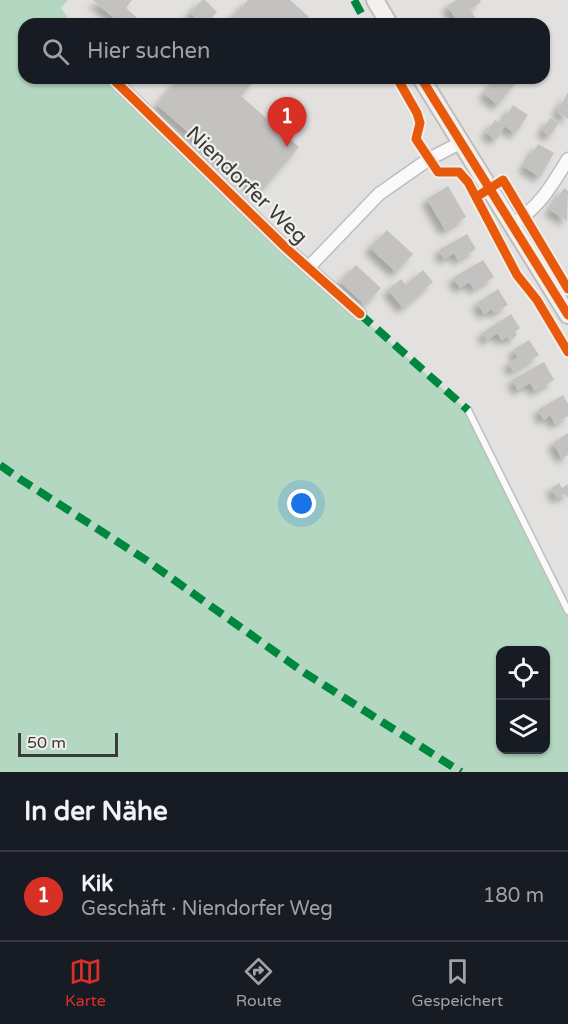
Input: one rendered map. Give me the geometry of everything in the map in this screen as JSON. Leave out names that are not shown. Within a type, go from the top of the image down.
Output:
[{"type":"street","points":[[375,0],[386,18]]},
{"type":"street","name":"Niendorfer Weg","points":[[118,84],[286,248],[360,314]]},
{"type":"street","points":[[425,84],[568,315]]},
{"type":"street","points":[[308,268],[379,194],[429,159],[460,143]]},
{"type":"street","points":[[512,225],[531,212],[544,198],[568,159]]},
{"type":"lane","points":[[468,410],[568,611]]},
{"type":"green space","points":[[0,0],[68,0],[61,8],[68,18],[18,18],[18,84],[118,84],[284,249],[467,410],[568,612],[568,772],[0,772]]},
{"type":"building","points":[[93,0],[132,0],[126,8],[137,18],[114,18]]},
{"type":"building","points":[[202,0],[205,0],[217,12],[212,18],[195,18],[190,13]]},
{"type":"building","points":[[248,0],[290,0],[309,17],[308,18],[232,18]]},
{"type":"building","points":[[456,0],[480,0],[481,2],[470,10],[476,18],[456,18],[447,6]]},
{"type":"building","points":[[175,84],[251,84],[241,96],[299,147],[259,194],[157,105]]},
{"type":"building","points":[[492,84],[514,84],[498,105],[484,94]]},
{"type":"building","points":[[568,92],[568,119],[557,112]]},
{"type":"building","points":[[513,105],[528,115],[515,134],[505,126],[496,140],[486,133],[495,120],[501,124]]},
{"type":"building","points":[[550,118],[559,123],[550,136],[542,131]]},
{"type":"building","points":[[538,144],[554,153],[540,177],[524,167]]},
{"type":"building","points":[[448,186],[466,217],[445,230],[427,199]]},
{"type":"building","points":[[564,188],[568,191],[567,221],[550,210]]},
{"type":"building","points":[[387,230],[413,254],[396,272],[370,248]]},
{"type":"building","points":[[467,234],[476,249],[458,260],[454,253],[444,259],[439,250]]},
{"type":"building","points":[[483,260],[494,277],[474,289],[469,282],[460,288],[453,278]]},
{"type":"building","points":[[356,265],[381,288],[365,305],[340,282]]},
{"type":"building","points":[[423,270],[433,282],[403,308],[388,290],[401,279],[406,285]]},
{"type":"building","points":[[498,289],[508,305],[494,313],[492,309],[484,314],[477,303]]},
{"type":"building","points":[[511,314],[520,328],[515,332],[517,335],[511,340],[508,336],[502,340],[497,333],[487,340],[482,333]]},
{"type":"building","points":[[529,340],[539,355],[513,371],[508,363],[518,357],[513,350]]},
{"type":"building","points":[[544,362],[554,380],[535,391],[530,383],[518,390],[512,380]]},
{"type":"building","points":[[563,395],[568,404],[568,416],[555,424],[550,415],[544,420],[538,410]]},
{"type":"building","points":[[568,433],[568,455],[562,458],[553,443]]},
{"type":"building","points":[[559,483],[562,488],[568,484],[568,498],[565,494],[557,498],[551,488]]},
{"type":"marked path","points":[[354,0],[364,18]]},
{"type":"marked path","points":[[360,314],[468,410]]},
{"type":"marked path","points":[[0,465],[146,560],[302,671],[461,772]]},
{"type":"cycle path","points":[[118,84],[286,248],[360,314]]},
{"type":"cycle path","points":[[400,84],[417,113],[420,123],[416,139],[438,172],[459,172],[468,182],[517,275],[537,300],[568,352]]},
{"type":"cycle path","points":[[425,84],[568,315]]},
{"type":"cycle path","points":[[481,194],[503,180],[568,289]]},
{"type":"place","name":"Kik","points":[[287,147]]}]
